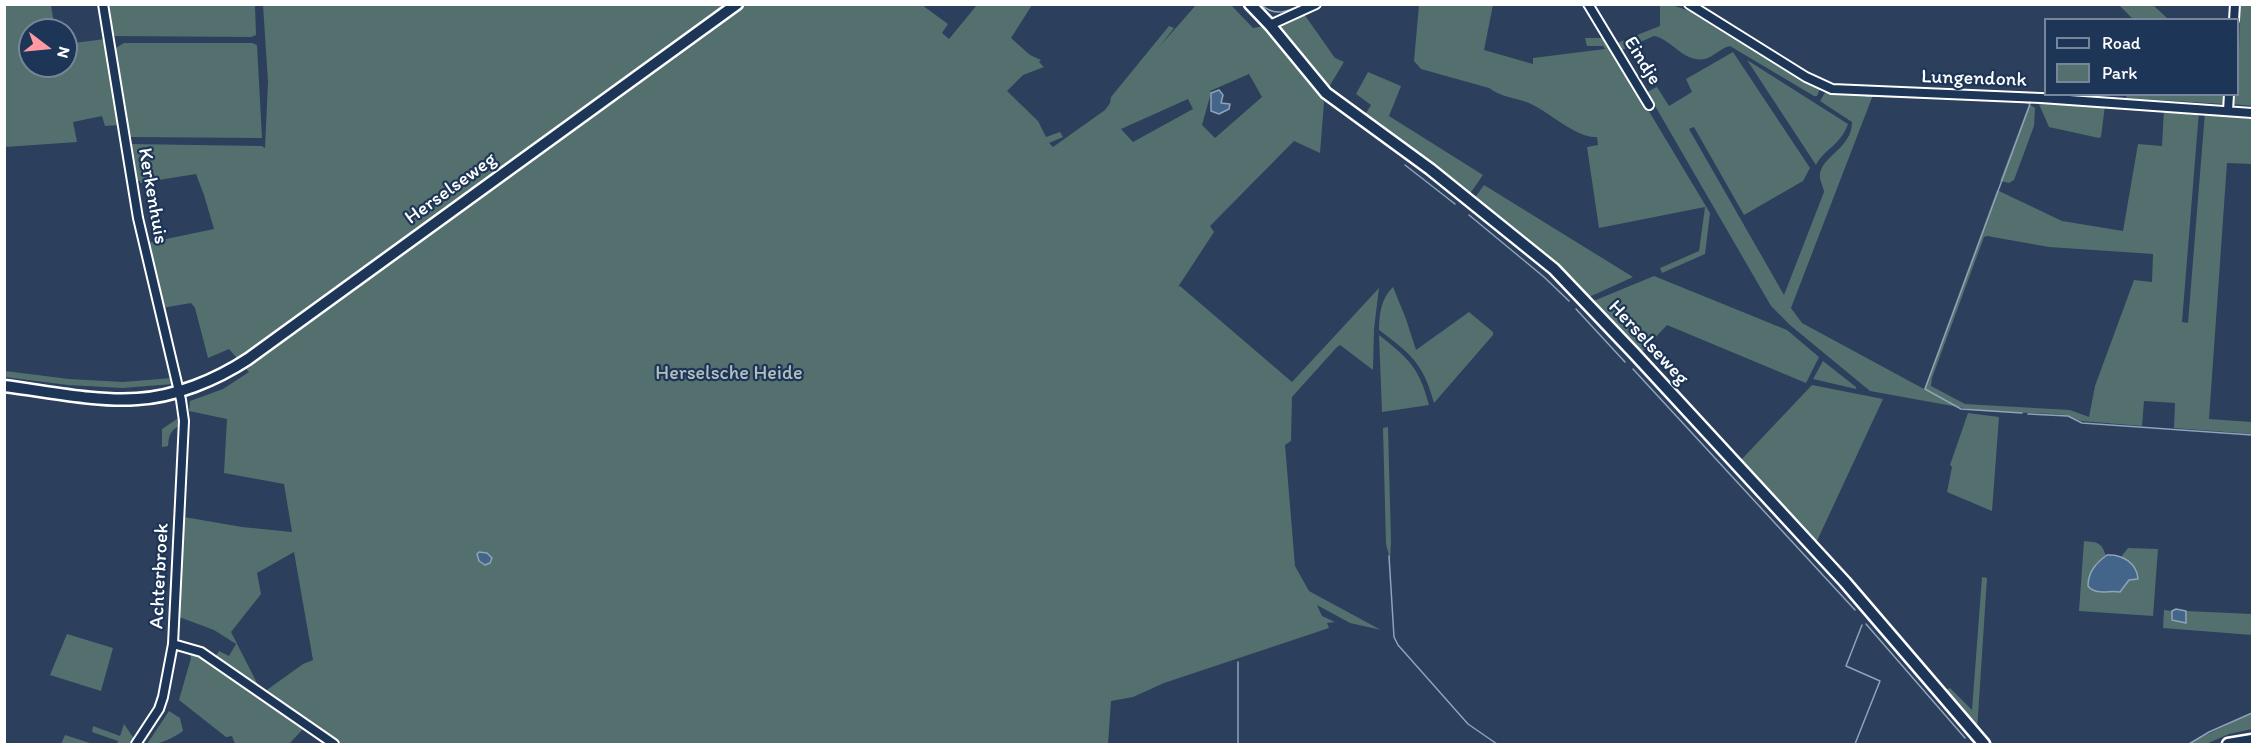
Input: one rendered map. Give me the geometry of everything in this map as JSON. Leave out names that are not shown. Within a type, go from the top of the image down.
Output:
[{"type":"street","name":"Kerkenhuis","points":[[103,4],[138,218],[179,391]]},
{"type":"street","name":"Herselseweg","points":[[4,386],[137,399],[179,391],[228,371],[248,359],[737,4]]},
{"type":"street","name":"Herselseweg","points":[[1250,4],[1326,93],[1430,169],[1554,269],[1845,582],[1984,744]]},
{"type":"street","points":[[1270,25],[1316,4]]},
{"type":"street","name":"Eindje","points":[[1588,4],[1649,105]]},
{"type":"street","name":"Lungendonk","points":[[1689,4],[1806,77],[1832,89],[2042,98],[2253,113]]},
{"type":"street","points":[[2228,111],[2229,96]]},
{"type":"street","name":"Achterbroek","points":[[179,391],[184,421],[173,644],[201,652],[333,744]]},
{"type":"street","points":[[136,744],[159,709],[173,644]]},
{"type":"street","points":[[2228,744],[2253,740]]},
{"type":"green space","points":[[5,5],[51,5],[53,18],[18,18],[18,78],[78,78],[78,42],[105,39],[119,125],[105,126],[102,116],[73,122],[77,142],[5,147]]},
{"type":"green space","points":[[107,5],[255,5],[256,35],[251,37],[112,36]]},
{"type":"green space","name":"Herselsche Heide","points":[[263,5],[922,5],[948,24],[942,33],[949,39],[977,5],[1032,5],[1011,38],[1030,55],[1041,60],[1039,62],[1044,67],[1023,75],[1007,91],[1038,121],[1046,137],[1060,132],[1063,137],[1049,143],[1053,147],[1105,110],[1111,97],[1169,26],[1174,28],[1160,46],[1196,5],[1231,5],[1253,28],[1264,26],[1319,92],[1324,102],[1320,153],[1294,141],[1210,226],[1214,232],[1178,287],[1180,286],[1292,382],[1379,288],[1374,329],[1373,370],[1340,345],[1337,347],[1292,397],[1291,441],[1285,445],[1295,566],[1309,591],[1381,630],[1350,623],[1317,605],[1322,616],[1335,622],[1327,623],[1329,628],[1164,683],[1133,697],[1111,701],[1108,744],[338,744],[264,692],[303,664],[313,660],[294,552],[257,573],[261,594],[231,632],[260,689],[215,657],[219,651],[229,656],[236,644],[214,630],[179,617],[184,517],[242,527],[292,532],[284,484],[224,473],[227,419],[189,411],[190,401],[223,389],[249,372],[229,349],[208,358],[195,308],[191,303],[162,308],[147,243],[214,229],[196,174],[140,183],[136,181],[130,144],[262,146],[265,148],[268,82]],"holes":[[[1249,74],[1262,97],[1215,138],[1202,125],[1210,91]],[[1188,99],[1193,109],[1133,142],[1121,129]]]},
{"type":"green space","points":[[1419,5],[1493,5],[1484,50],[1533,64],[1533,58],[1605,49],[1603,46],[1587,46],[1585,38],[1605,38],[1710,213],[1705,254],[1662,273],[1660,268],[1699,251],[1705,207],[1599,228],[1587,147],[1598,145],[1597,137],[1581,134],[1529,103],[1489,88],[1421,69],[1414,61]]},
{"type":"green space","points":[[1660,5],[1672,5],[1695,13],[1820,89],[1817,96],[1730,46],[1708,58],[1697,59],[1684,55],[1661,38],[1654,36],[1622,50],[1617,43],[1660,26]]},
{"type":"green space","points":[[2119,5],[2153,5],[2167,18],[2132,18]]},
{"type":"green space","points":[[2240,5],[2252,5],[2252,106],[2232,104],[2233,96],[2239,96]]},
{"type":"green space","points":[[1304,14],[1335,58],[1344,62],[1329,87],[1277,26]]},
{"type":"green space","points":[[124,43],[252,43],[257,45],[262,138],[129,137],[114,49]]},
{"type":"green space","points":[[1733,52],[1810,168],[1803,181],[1744,215],[1694,127],[1689,129],[1784,295],[1824,192],[1820,176],[1822,168],[1851,131],[1852,122],[1820,101],[1826,91],[1873,95],[1791,308],[1802,323],[1924,389],[1997,190],[2062,221],[2123,231],[2138,144],[2162,146],[2164,109],[2199,111],[2182,322],[2188,323],[2205,112],[2252,115],[2252,164],[2227,163],[2209,419],[2252,422],[2252,434],[2174,428],[2175,403],[2144,401],[2142,426],[2081,421],[2066,415],[1980,411],[1870,391],[1790,325],[1771,306],[1647,92],[1657,87],[1669,106],[1692,92],[1686,79]],"holes":[[[1984,237],[2049,247],[2153,254],[2152,282],[2134,280],[2095,386],[2089,417],[2070,410],[1965,404],[1931,386]]]},
{"type":"green space","points":[[1747,60],[1848,124],[1841,137],[1816,165]]},
{"type":"green space","points":[[1368,72],[1401,86],[1389,116],[1483,175],[1469,195],[1363,118],[1371,105],[1356,94]]},
{"type":"green space","points":[[2126,96],[2224,96],[2223,104],[2126,98]]},
{"type":"green space","points":[[2038,102],[2105,105],[2101,137],[2049,127]]},
{"type":"green space","points":[[2029,104],[2035,108],[2034,126],[2014,180],[2009,183],[2000,181]]},
{"type":"green space","points":[[1484,185],[1633,277],[1587,298],[1474,199]]},
{"type":"green space","points":[[1654,276],[1787,330],[1819,357],[1806,383],[1667,325],[1640,354],[1591,302]]},
{"type":"green space","points":[[1393,287],[1416,350],[1469,312],[1493,332],[1493,335],[1434,403],[1425,378],[1414,360],[1379,330],[1382,307]]},
{"type":"green space","points":[[1379,335],[1417,372],[1429,405],[1382,412]]},
{"type":"green space","points":[[1823,361],[1856,387],[1856,389],[1813,379]]},
{"type":"green space","points":[[5,371],[69,379],[123,382],[172,378],[173,384],[123,388],[68,385],[5,377]]},
{"type":"green space","points":[[1812,385],[1883,399],[1816,543],[1740,461]]},
{"type":"green space","points":[[1968,413],[1999,417],[1992,511],[1947,492],[1952,467],[1950,465]]},
{"type":"green space","points":[[180,417],[180,425],[171,434],[168,446],[162,447],[162,429]]},
{"type":"green space","points":[[1388,427],[1390,560],[1386,544],[1383,428]]},
{"type":"green space","points":[[2084,541],[2099,544],[2106,556],[2096,564],[2094,591],[2118,592],[2129,580],[2136,580],[2134,567],[2121,557],[2128,548],[2158,549],[2153,616],[2079,611]]},
{"type":"green space","points":[[1982,577],[1987,578],[1977,731],[1943,691],[1950,688],[1972,710]]},
{"type":"green space","points":[[2164,610],[2172,611],[2172,620],[2186,623],[2186,611],[2252,614],[2252,635],[2163,628]]},
{"type":"green space","points":[[67,634],[113,648],[101,691],[50,675]]},
{"type":"green space","points":[[189,651],[198,653],[304,728],[289,744],[235,744],[232,736],[226,737],[179,700],[191,658]]},
{"type":"green space","points":[[169,711],[180,718],[183,731],[166,740],[147,744]]},
{"type":"green space","points":[[2252,713],[2252,729],[2229,734],[2206,744],[2187,744]]},
{"type":"green space","points":[[124,724],[135,740],[132,744],[117,744],[118,741],[92,732],[93,726],[120,736]]},
{"type":"green space","points":[[65,735],[93,744],[61,744]]},
{"type":"water","points":[[1219,90],[1223,95],[1221,103],[1230,104],[1229,109],[1219,114],[1211,111],[1211,93]]},
{"type":"water","points":[[487,553],[492,558],[490,563],[485,565],[479,561],[477,554]]},
{"type":"water","points":[[2107,555],[2118,556],[2128,561],[2137,573],[2138,579],[2129,580],[2120,592],[2099,592],[2088,586],[2093,568]]},
{"type":"water","points":[[2176,609],[2186,611],[2186,623],[2172,620],[2172,611]]},
{"type":"waterway","points":[[1261,4],[1276,12],[1287,11],[1304,4]]},
{"type":"waterway","points":[[1866,96],[1955,98]]},
{"type":"waterway","points":[[2014,101],[2030,103],[1925,389],[1961,409],[2022,413]]},
{"type":"waterway","points":[[1405,165],[1455,204]]},
{"type":"waterway","points":[[1469,215],[1544,277],[1569,301]]},
{"type":"waterway","points":[[1576,309],[1625,362]]},
{"type":"waterway","points":[[1633,369],[1855,610]]},
{"type":"waterway","points":[[2028,414],[2068,416],[2082,423],[2252,435]]},
{"type":"waterway","points":[[1389,556],[1394,637],[1398,645],[1468,724],[1497,744]]},
{"type":"waterway","points":[[1866,624],[1965,738]]},
{"type":"waterway","points":[[1855,744],[1880,681],[1846,666],[1862,625]]},
{"type":"waterway","points":[[1238,662],[1238,744]]},
{"type":"waterway","points":[[2189,744],[2209,732],[2252,713]]},
{"type":"waterway","points":[[1978,728],[1992,744]]}]
